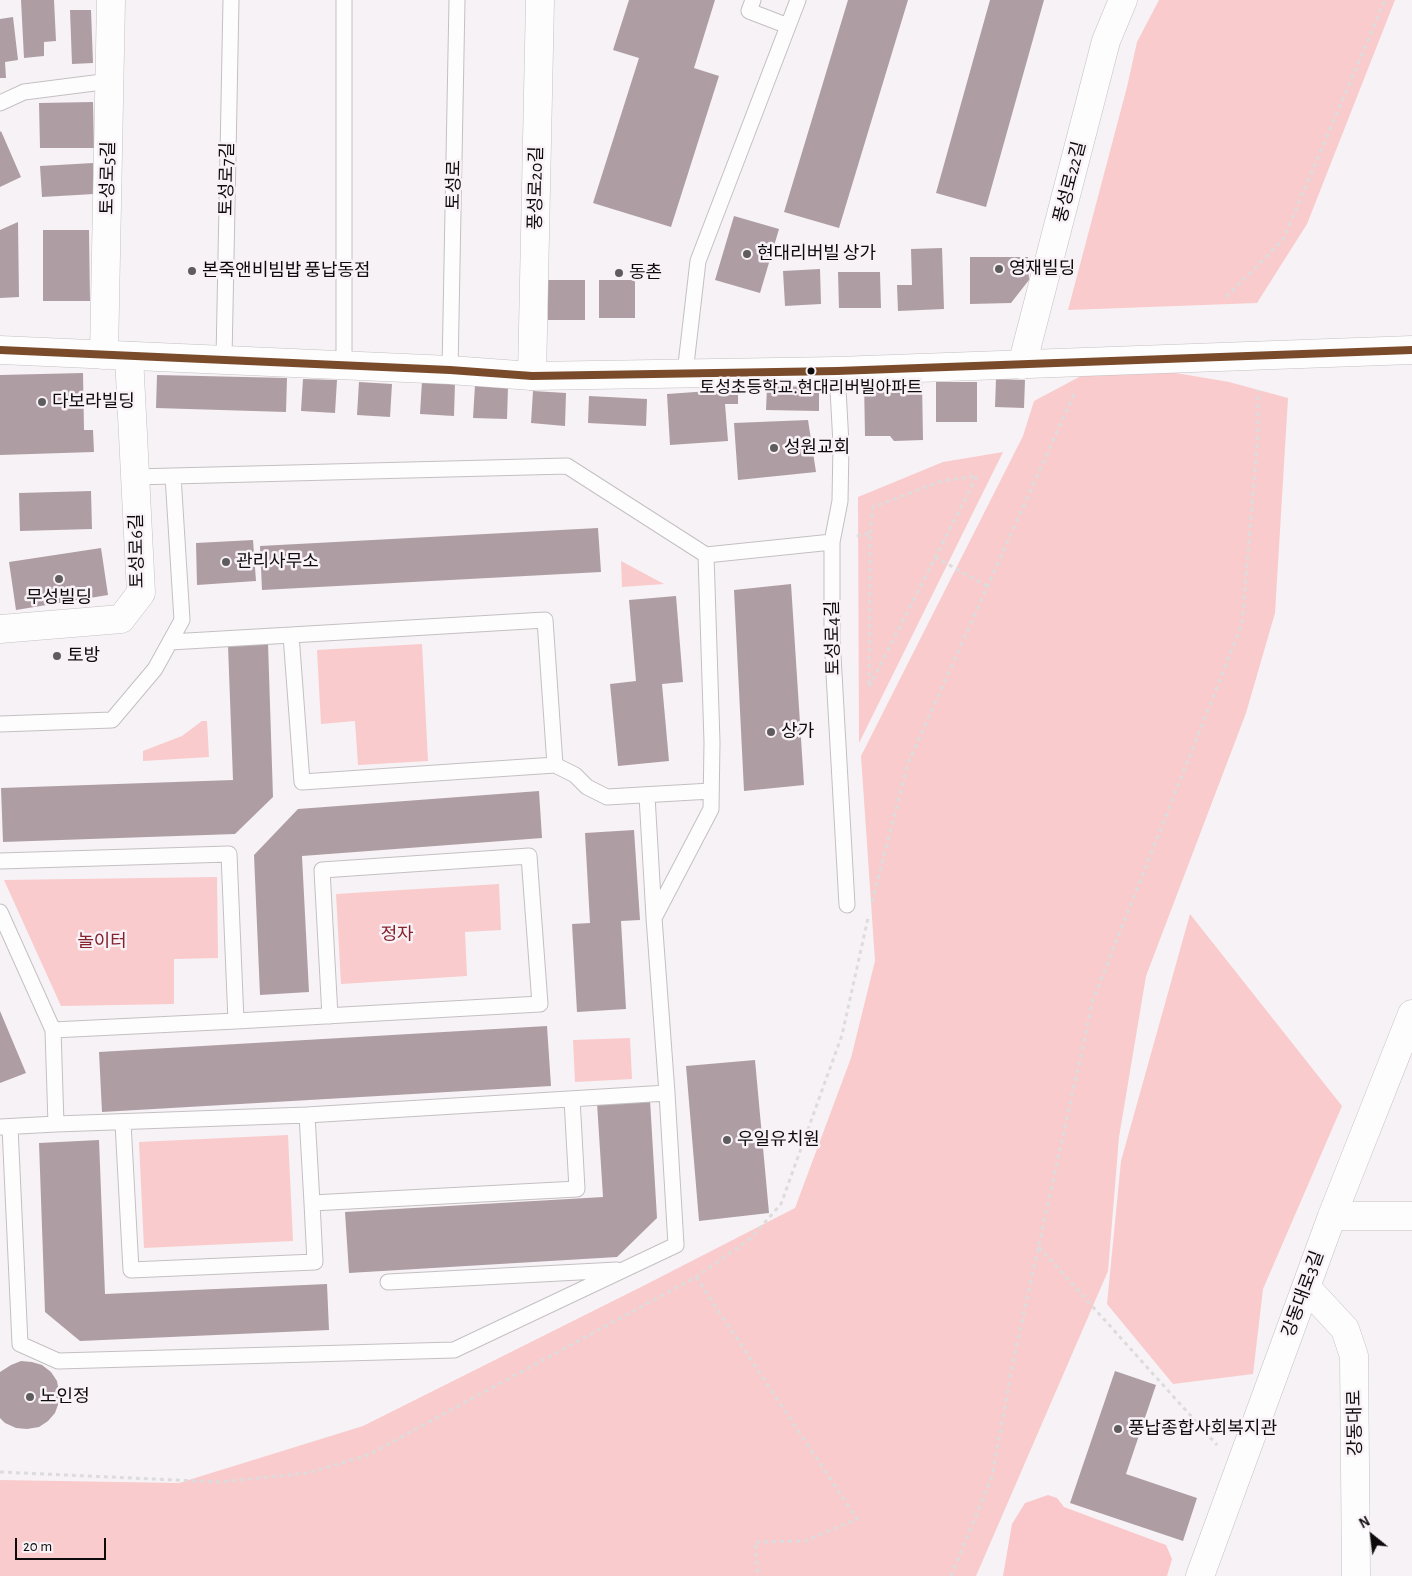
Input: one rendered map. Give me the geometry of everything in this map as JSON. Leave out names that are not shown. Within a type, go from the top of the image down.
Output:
[{"type":"street","name":"토성로5길","points":[[112,0],[110,81],[116,355]]},
{"type":"street","name":"풍성로20길","points":[[532,376],[540,0]]},
{"type":"street","name":"풍성로22길","points":[[1022,365],[1106,42],[1122,0]]},
{"type":"street","points":[[0,350],[450,370],[532,376],[837,371],[1412,350]]},
{"type":"street","name":"토성로6길","points":[[0,628],[121,619],[141,593],[134,477],[116,355]]},
{"type":"street","name":"강동대로3길","points":[[1200,1576],[1332,1216],[1412,1014]]},
{"type":"street","points":[[1332,1216],[1412,1216]]},
{"type":"street","name":"강동대로","points":[[1306,1287],[1345,1329],[1354,1356],[1356,1576]]},
{"type":"lane","name":"토성로7길","points":[[224,359],[231,0]]},
{"type":"lane","points":[[344,0],[344,366]]},
{"type":"lane","name":"토성로","points":[[450,370],[457,0]]},
{"type":"lane","points":[[753,0],[749,11],[788,26]]},
{"type":"lane","points":[[685,373],[698,261],[798,0]]},
{"type":"lane","points":[[0,103],[24,92],[110,81]]},
{"type":"lane","name":"토성로4길","points":[[837,371],[841,444],[840,501],[832,542],[832,638],[847,905]]},
{"type":"lane","points":[[134,477],[567,466],[706,555],[832,542]]},
{"type":"lane","points":[[0,724],[112,720],[155,669],[182,620],[173,476]]},
{"type":"lane","points":[[654,918],[711,809],[712,742],[706,555]]},
{"type":"lane","points":[[170,642],[545,620],[555,765]]},
{"type":"lane","points":[[291,635],[302,782],[555,765],[575,775],[587,787],[608,797],[711,791]]},
{"type":"lane","points":[[647,796],[676,1245],[454,1350],[58,1361],[20,1344],[5,1127],[307,1115],[666,1093]]},
{"type":"lane","points":[[0,861],[230,854],[236,1021]]},
{"type":"lane","points":[[53,1030],[330,1016],[540,1004],[529,856],[322,870],[330,1016]]},
{"type":"lane","points":[[0,912],[53,1030],[56,1124]]},
{"type":"lane","points":[[312,1203],[578,1189],[572,1099]]},
{"type":"lane","points":[[123,1123],[131,1270],[315,1262],[307,1115]]},
{"type":"lane","points":[[388,1282],[623,1270]]},
{"type":"path","points":[[1226,297],[1284,240],[1386,0]]},
{"type":"path","points":[[951,1576],[992,1477],[1012,1362],[1093,1000],[1242,624],[1258,434],[1258,390]]},
{"type":"path","points":[[977,476],[869,687],[870,533],[873,507],[942,481],[977,476]]},
{"type":"path","points":[[832,542],[870,533]]},
{"type":"path","points":[[935,557],[988,586]]},
{"type":"path","points":[[1038,1247],[1239,1469]]},
{"type":"path","points":[[696,1277],[857,1519],[805,1541],[755,1542],[758,1576]]},
{"type":"green space","points":[[1159,0],[1395,0],[1307,224],[1257,303],[1068,310],[1127,87],[1137,42]]},
{"type":"green space","points":[[1164,371],[1229,382],[1288,398],[1275,613],[1246,713],[1146,976],[1119,1137],[1108,1271],[976,1576],[0,1576],[0,1480],[179,1483],[363,1426],[795,1208],[851,1058],[875,961],[861,756],[1023,436],[1034,401],[1083,375]]},
{"type":"green space","points":[[1003,452],[859,743],[858,497],[943,462]]},
{"type":"green space","points":[[621,561],[664,584],[622,587]]},
{"type":"green space","points":[[422,644],[428,761],[358,765],[355,721],[321,724],[317,650]]},
{"type":"green space","points":[[202,721],[207,721],[209,757],[143,761],[143,751],[182,736]]},
{"type":"green space","name":"놀이터","points":[[217,877],[218,958],[174,959],[174,1004],[61,1006],[4,880]]},
{"type":"green space","name":"정자","points":[[499,884],[501,930],[465,932],[467,976],[341,984],[336,894]]},
{"type":"green space","points":[[1190,914],[1342,1106],[1263,1289],[1253,1374],[1173,1384],[1107,1304],[1121,1161]]},
{"type":"green space","points":[[630,1038],[632,1079],[575,1082],[573,1040]]},
{"type":"green space","points":[[288,1135],[293,1241],[144,1248],[139,1142]]},
{"type":"shaded area","points":[[1048,1495],[1057,1498],[1064,1507],[1166,1545],[1172,1559],[1167,1576],[1003,1576],[1012,1524],[1025,1503]]},
{"type":"building","points":[[21,0],[54,0],[56,41],[44,42],[44,56],[24,58]]},
{"type":"building","points":[[629,0],[715,0],[694,68],[719,76],[671,227],[593,203],[639,58],[613,50]]},
{"type":"building","points":[[848,0],[908,0],[839,228],[784,212]]},
{"type":"building","points":[[990,0],[1044,0],[986,207],[936,193]]},
{"type":"building","points":[[70,10],[91,10],[93,63],[72,64]]},
{"type":"building","points":[[13,17],[18,60],[5,62],[6,78],[0,78],[0,19]]},
{"type":"building","points":[[93,102],[94,148],[40,148],[39,103]]},
{"type":"building","points":[[0,132],[21,177],[0,187]]},
{"type":"building","points":[[93,163],[94,194],[42,197],[40,166]]},
{"type":"building","name":"현대리버빌 상가","points":[[734,216],[779,229],[760,293],[715,280]]},
{"type":"building","points":[[18,222],[19,297],[0,298],[0,230]]},
{"type":"building","points":[[43,230],[89,230],[90,301],[43,301]]},
{"type":"building","points":[[942,248],[944,309],[898,311],[897,285],[912,285],[911,249]]},
{"type":"building","name":"영재빌딩","points":[[970,257],[1028,257],[1029,280],[1011,303],[970,304]]},
{"type":"building","points":[[820,269],[821,304],[785,306],[783,271]]},
{"type":"building","points":[[838,272],[880,272],[881,308],[839,308]]},
{"type":"building","points":[[548,280],[585,280],[585,320],[548,320]]},
{"type":"building","points":[[599,280],[635,280],[635,318],[599,318]]},
{"type":"building","name":"다보라빌딩","points":[[83,373],[84,430],[93,430],[94,452],[0,455],[0,375]]},
{"type":"building","points":[[157,375],[287,378],[286,412],[156,408]]},
{"type":"building","points":[[303,379],[337,380],[335,413],[301,411]]},
{"type":"building","points":[[996,379],[1025,380],[1024,408],[995,407]]},
{"type":"building","points":[[422,381],[455,383],[454,416],[420,414]]},
{"type":"building","points":[[922,381],[923,440],[894,441],[890,436],[865,436],[864,382]]},
{"type":"building","points":[[359,382],[392,384],[390,417],[357,415]]},
{"type":"building","points":[[936,382],[977,382],[977,422],[936,422]]},
{"type":"building","points":[[475,385],[508,387],[507,419],[473,418]]},
{"type":"building","points":[[767,386],[819,387],[819,411],[766,410]]},
{"type":"building","points":[[738,389],[738,404],[725,404],[728,441],[670,445],[667,394]]},
{"type":"building","points":[[533,391],[566,393],[565,426],[531,423]]},
{"type":"building","points":[[589,396],[647,399],[646,426],[588,423]]},
{"type":"building","name":"성원교회","points":[[808,420],[816,472],[738,480],[734,423]]},
{"type":"building","points":[[91,491],[92,529],[20,531],[19,493]]},
{"type":"building","points":[[598,528],[601,572],[262,590],[260,546]]},
{"type":"building","name":"관리사무소","points":[[253,540],[256,581],[197,585],[196,543]]},
{"type":"building","name":"무성빌딩","points":[[101,548],[108,595],[16,610],[9,562]]},
{"type":"building","name":"상가","points":[[791,584],[804,785],[744,791],[734,590]]},
{"type":"building","points":[[676,596],[683,682],[662,684],[669,761],[618,766],[610,684],[636,681],[629,600]]},
{"type":"building","points":[[268,643],[273,797],[235,834],[3,842],[1,788],[233,780],[228,645]]},
{"type":"building","points":[[539,791],[542,838],[302,856],[309,992],[260,995],[254,855],[298,809]]},
{"type":"building","points":[[634,830],[640,920],[621,921],[626,1009],[577,1012],[572,924],[590,923],[585,833]]},
{"type":"building","points":[[0,1011],[26,1073],[0,1083]]},
{"type":"building","points":[[547,1026],[551,1086],[102,1112],[99,1052]]},
{"type":"building","name":"우일유치원","points":[[755,1060],[769,1213],[699,1221],[686,1066]]},
{"type":"building","points":[[650,1100],[657,1218],[617,1257],[349,1273],[345,1212],[603,1197],[597,1103]]},
{"type":"building","points":[[99,1140],[105,1294],[327,1284],[329,1330],[80,1341],[45,1312],[39,1143]]},
{"type":"building","name":"노인정","points":[[21,1361],[42,1365],[51,1372],[57,1381],[59,1402],[55,1413],[39,1427],[16,1428],[5,1423],[0,1418],[0,1372]]},
{"type":"building","name":"풍납종합사회복지관","points":[[1115,1371],[1156,1385],[1126,1474],[1197,1498],[1183,1541],[1070,1503]]},
{"type":"transit line","points":[[0,350],[450,370],[532,376],[837,371],[1412,350]]},
{"type":"place","name":"현대리버빌 상가","points":[[747,254]]},
{"type":"place","name":"영재빌딩","points":[[999,269]]},
{"type":"place","name":"본죽앤비빔밥 풍납동점","points":[[192,271]]},
{"type":"place","name":"동촌","points":[[619,273]]},
{"type":"place","name":"토성초등학교.현대리버빌아파트","points":[[811,371]]},
{"type":"place","name":"다보라빌딩","points":[[42,402]]},
{"type":"place","name":"성원교회","points":[[774,448]]},
{"type":"place","name":"관리사무소","points":[[226,562]]},
{"type":"place","name":"무성빌딩","points":[[59,579]]},
{"type":"place","name":"토방","points":[[57,656]]},
{"type":"place","name":"상가","points":[[771,732]]},
{"type":"place","name":"우일유치원","points":[[727,1140]]},
{"type":"place","name":"노인정","points":[[30,1397]]},
{"type":"place","name":"풍납종합사회복지관","points":[[1118,1429]]}]
